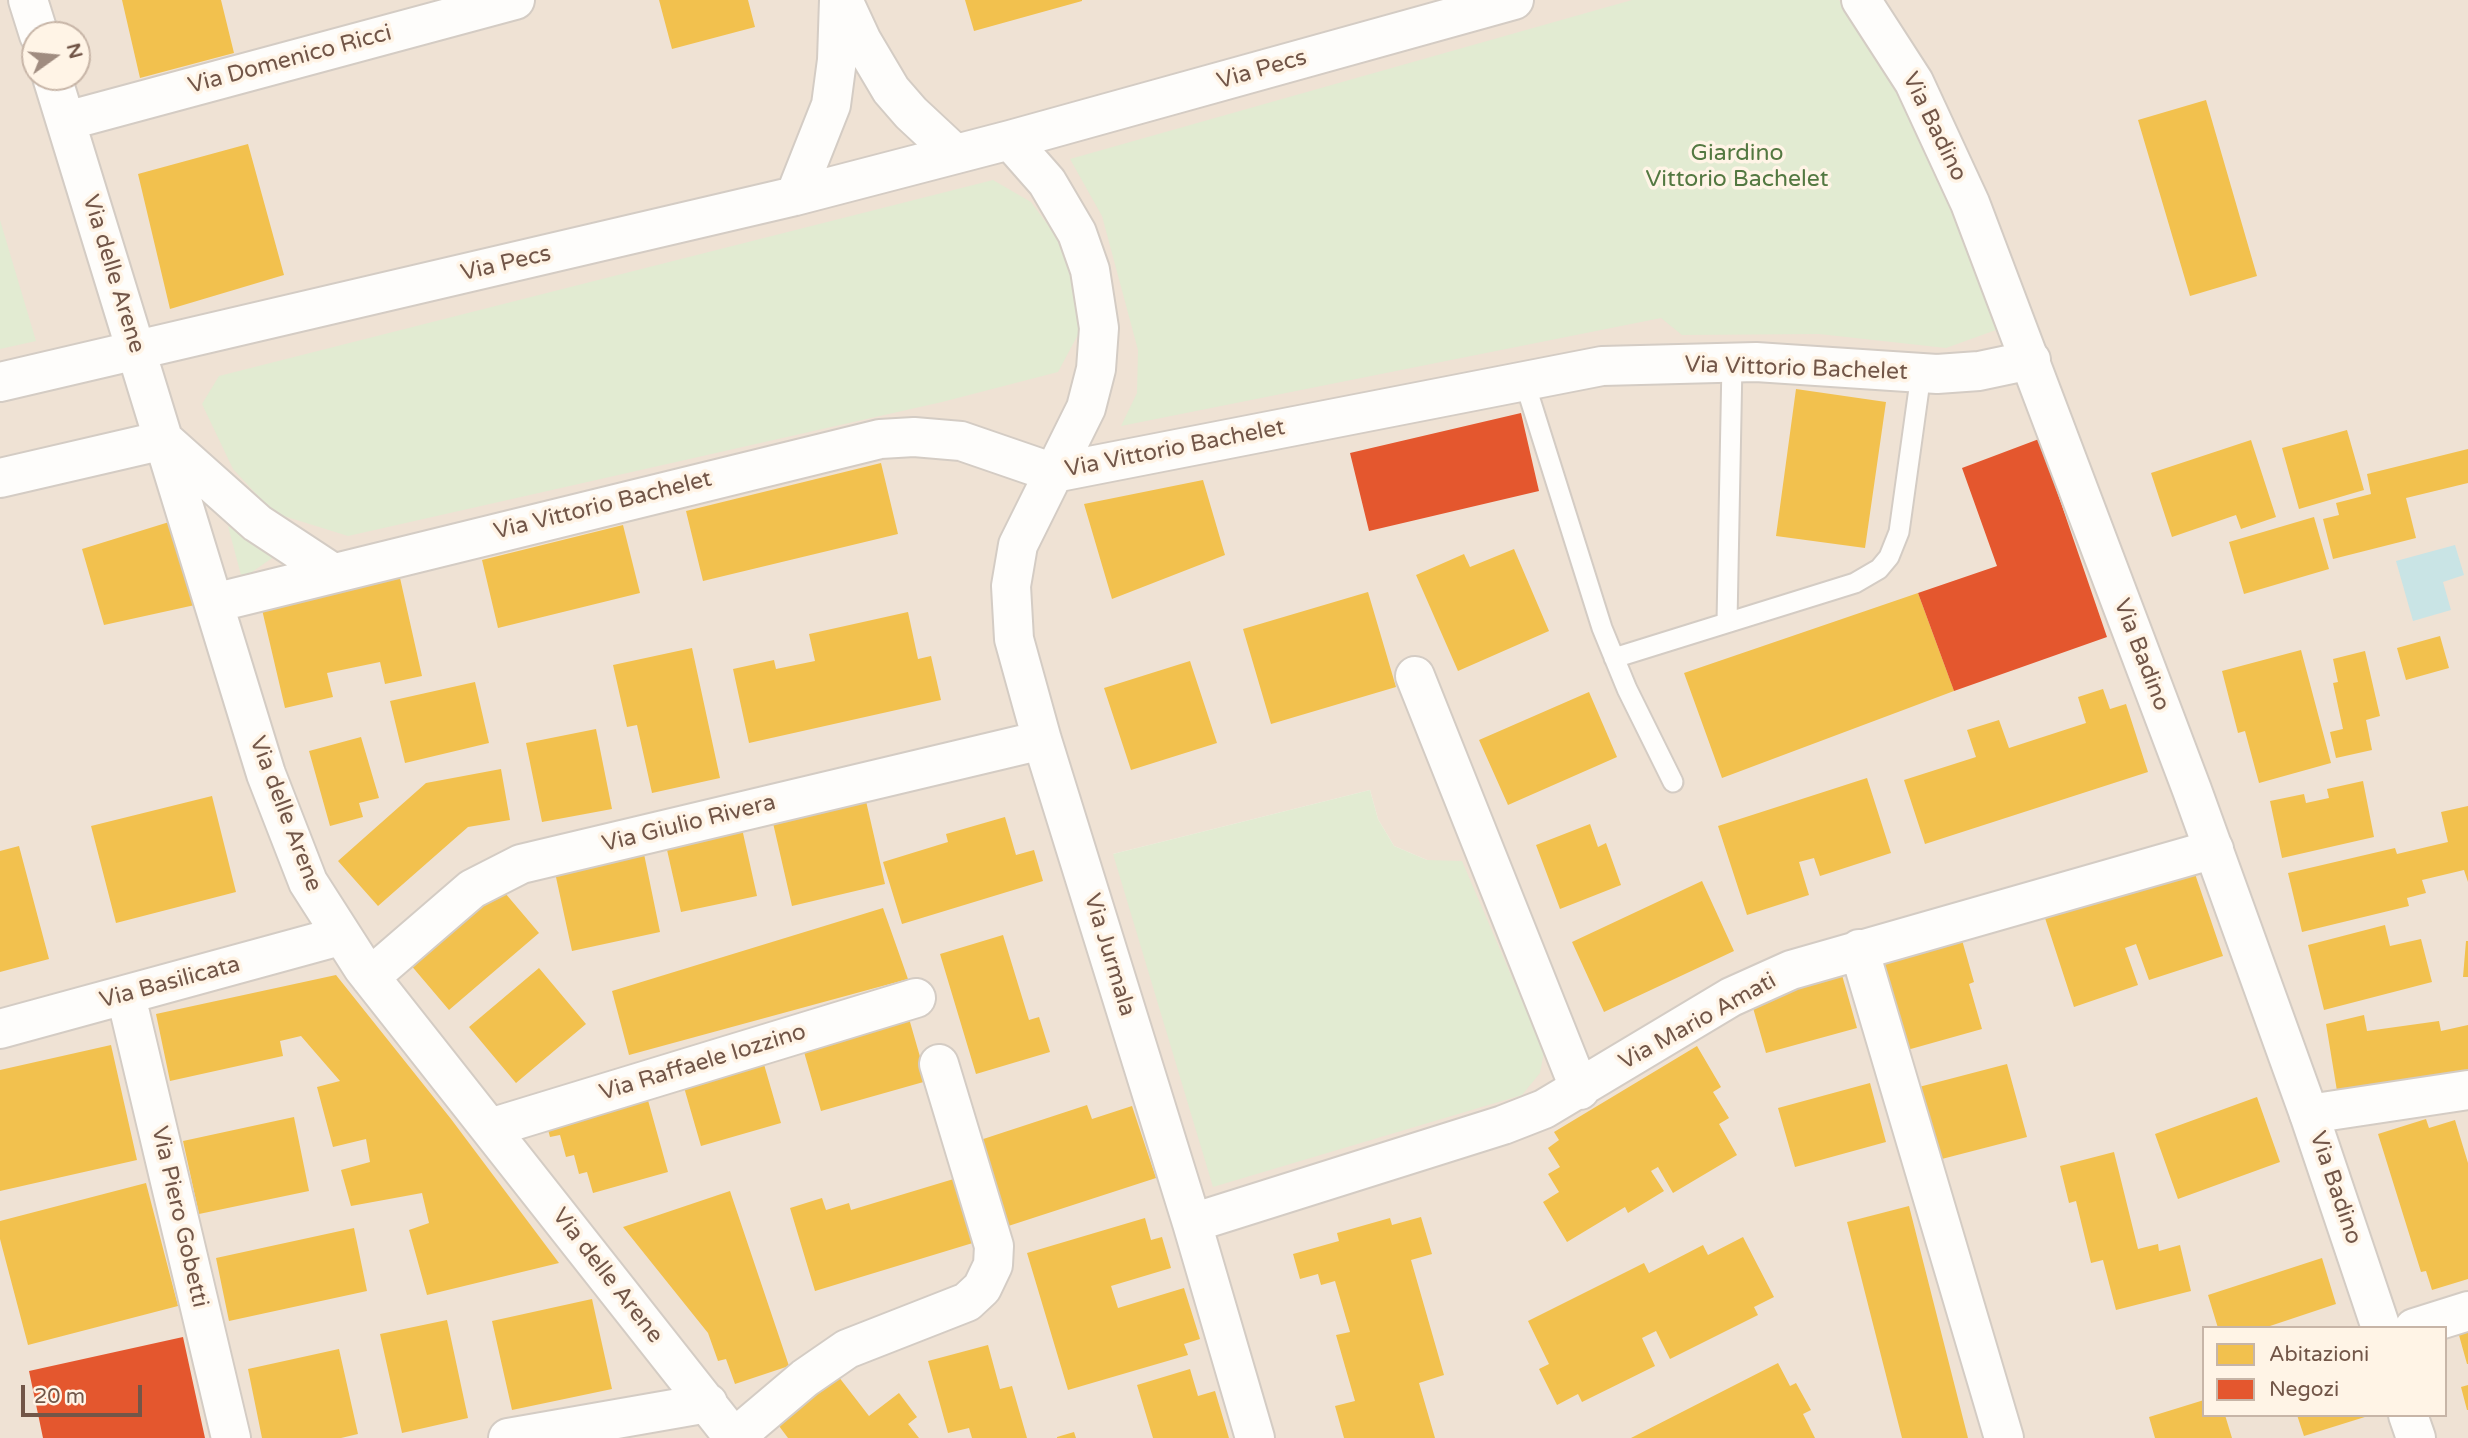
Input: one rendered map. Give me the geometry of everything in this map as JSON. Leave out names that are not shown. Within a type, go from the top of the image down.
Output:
[{"type":"street","points":[[28,0],[35,21]]},
{"type":"street","name":"Via Domenico Ricci","points":[[66,121],[515,0]]},
{"type":"street","points":[[841,0],[891,90],[911,113],[955,154]]},
{"type":"street","points":[[795,196],[831,105],[841,0]]},
{"type":"street","name":"Via Pecs","points":[[0,382],[795,196],[1010,140],[1514,0]]},
{"type":"street","name":"Via Badino","points":[[1861,0],[1895,49],[1925,104],[1970,203],[2214,849],[2309,1114],[2380,1326]]},
{"type":"street","name":"Via delle Arene","points":[[56,91],[214,603],[288,833],[308,881],[340,936],[370,977],[734,1438]]},
{"type":"street","points":[[1010,140],[1047,182],[1067,214],[1084,252],[1097,309],[1099,343],[1092,390],[1080,422],[1054,473]]},
{"type":"street","name":"Via Vittorio Bachelet","points":[[214,603],[880,439],[914,437],[961,441],[1054,473],[1524,380],[1620,365],[1732,363],[1921,374],[1979,371],[2031,360]]},
{"type":"street","points":[[0,478],[164,440],[257,523],[333,573]]},
{"type":"street","name":"Via Jurmala","points":[[1054,473],[1018,545],[1011,586],[1014,639],[1042,740],[1192,1223],[1255,1438]]},
{"type":"street","points":[[1416,676],[1580,1090]]},
{"type":"street","name":"Via Giulio Rivera","points":[[370,977],[472,889],[522,864],[1042,740]]},
{"type":"street","name":"Via Mario Amati","points":[[1192,1223],[1503,1125],[1580,1090],[1765,980],[1859,949],[2214,849]]},
{"type":"street","name":"Via Basilicata","points":[[0,1029],[340,936]]},
{"type":"street","points":[[1859,949],[2004,1438]]},
{"type":"street","name":"Via Piero Gobetti","points":[[126,996],[231,1438]]},
{"type":"street","name":"Via Raffaele Iozzino","points":[[490,1128],[916,998]]},
{"type":"street","points":[[734,1438],[805,1378],[847,1349],[958,1306],[982,1288],[993,1265],[994,1246],[939,1064]]},
{"type":"street","points":[[2309,1114],[2468,1090]]},
{"type":"street","points":[[2420,1326],[2468,1311]]},
{"type":"street","points":[[508,1438],[708,1403]]},
{"type":"street","points":[[2409,1417],[2416,1438]]},
{"type":"lane","points":[[1727,622],[1732,363]]},
{"type":"lane","points":[[1614,658],[1854,583],[1879,569],[1889,557],[1899,532],[1921,374]]},
{"type":"lane","points":[[1524,380],[1591,598],[1614,658],[1674,782]]},
{"type":"shaded area","points":[[0,0],[2468,0],[2468,1438],[0,1438]],"holes":[[[1370,790],[1378,819],[1394,846],[1427,860],[1113,854]]]},
{"type":"green space","name":"Giardino Vittorio Bachelet","points":[[1632,0],[1839,0],[1870,45],[1920,135],[1969,246],[1996,330],[1946,348],[1819,334],[1682,335],[1661,318],[1121,426],[1137,393],[1138,350],[1102,216],[1070,159]]},
{"type":"green space","points":[[993,180],[1031,202],[1056,236],[1072,280],[1081,329],[1058,372],[942,402],[348,536],[274,513],[233,469],[202,404],[219,376]]},
{"type":"green space","points":[[0,220],[36,341],[0,349]]},
{"type":"green space","points":[[228,526],[275,556],[242,579]]},
{"type":"green space","points":[[1370,790],[1378,819],[1394,846],[1427,860],[1462,861],[1544,1052],[1540,1073],[1522,1095],[1213,1187],[1113,854]]},
{"type":"water","points":[[2455,545],[2464,575],[2443,582],[2451,610],[2413,621],[2396,561]]},
{"type":"building: Abitazioni","points":[[122,0],[221,0],[234,53],[140,78]]},
{"type":"building: Abitazioni","points":[[659,0],[748,0],[755,27],[672,49]]},
{"type":"building: Abitazioni","points":[[965,0],[1082,0],[1082,1],[974,31]]},
{"type":"building: Abitazioni","points":[[2206,100],[2257,276],[2190,296],[2138,120]]},
{"type":"building: Abitazioni","points":[[248,144],[284,275],[170,309],[138,174]]},
{"type":"building: Abitazioni","points":[[1796,389],[1886,402],[1865,548],[1776,536]]},
{"type":"building: Abitazioni","points":[[2347,430],[2364,490],[2299,509],[2282,448]]},
{"type":"building: Abitazioni","points":[[2251,440],[2276,517],[2241,529],[2236,515],[2172,537],[2151,473]]},
{"type":"building: Abitazioni","points":[[2468,449],[2468,483],[2406,498],[2416,538],[2333,559],[2323,519],[2339,515],[2336,503],[2371,494],[2367,474]]},
{"type":"building: Abitazioni","points":[[881,463],[898,534],[703,581],[686,511]]},
{"type":"building: Abitazioni","points":[[1203,480],[1225,555],[1112,599],[1084,504]]},
{"type":"building: Abitazioni","points":[[2314,517],[2329,569],[2244,594],[2229,542]]},
{"type":"building: Abitazioni","points":[[182,518],[204,603],[104,625],[82,549]]},
{"type":"building: Abitazioni","points":[[623,525],[640,593],[498,628],[482,560]]},
{"type":"building: Abitazioni","points":[[1514,549],[1549,631],[1458,671],[1416,575],[1464,554],[1470,567]]},
{"type":"building: Abitazioni","points":[[398,569],[422,676],[385,684],[380,662],[327,673],[333,697],[285,708],[260,601]]},
{"type":"building: Abitazioni","points":[[1368,592],[1396,687],[1271,724],[1243,629]]},
{"type":"building: Abitazioni","points":[[1918,593],[1954,691],[1722,778],[1684,673]]},
{"type":"building: Abitazioni","points":[[908,612],[918,659],[931,656],[941,700],[749,743],[733,669],[774,660],[776,669],[815,661],[809,634]]},
{"type":"building: Abitazioni","points":[[2440,636],[2449,668],[2406,680],[2397,648]]},
{"type":"building: Abitazioni","points":[[692,648],[720,778],[652,793],[637,725],[627,727],[613,665]]},
{"type":"building: Abitazioni","points":[[2301,650],[2331,763],[2259,783],[2245,731],[2238,733],[2222,671]]},
{"type":"building: Abitazioni","points":[[2365,651],[2380,716],[2366,720],[2372,750],[2336,758],[2330,732],[2343,729],[2333,683],[2338,682],[2333,659]]},
{"type":"building: Abitazioni","points":[[1190,661],[1217,743],[1131,770],[1104,688]]},
{"type":"building: Abitazioni","points":[[475,682],[489,743],[405,763],[390,701]]},
{"type":"building: Abitazioni","points":[[2103,689],[2110,709],[2126,704],[2148,772],[1925,844],[1904,780],[1976,757],[1967,730],[1999,720],[2009,748],[2086,723],[2078,697]]},
{"type":"building: Abitazioni","points":[[1589,692],[1617,757],[1508,805],[1479,740]]},
{"type":"building: Abitazioni","points":[[596,729],[612,809],[542,822],[526,743]]},
{"type":"building: Abitazioni","points":[[361,737],[379,798],[359,803],[363,817],[330,826],[309,751]]},
{"type":"building: Abitazioni","points":[[501,769],[510,820],[468,827],[378,906],[338,861],[426,783]]},
{"type":"building: Abitazioni","points":[[1867,778],[1891,853],[1820,876],[1814,858],[1799,862],[1809,895],[1747,915],[1718,826]]},
{"type":"building: Abitazioni","points":[[2363,781],[2374,837],[2282,858],[2270,801],[2304,794],[2306,803],[2329,798],[2327,789]]},
{"type":"building: Abitazioni","points":[[212,796],[236,892],[116,923],[91,826]]},
{"type":"building: Abitazioni","points":[[866,801],[885,884],[792,906],[773,823]]},
{"type":"building: Abitazioni","points":[[2468,806],[2468,882],[2464,870],[2422,880],[2426,893],[2407,898],[2409,906],[2302,932],[2288,873],[2395,848],[2397,854],[2448,842],[2441,812]]},
{"type":"building: Abitazioni","points":[[1005,817],[1016,855],[1034,850],[1043,881],[902,924],[883,862],[948,842],[946,834]]},
{"type":"building: Abitazioni","points":[[741,824],[757,896],[681,912],[665,841]]},
{"type":"building: Abitazioni","points":[[1590,824],[1598,847],[1606,843],[1621,885],[1560,909],[1536,845]]},
{"type":"building: Abitazioni","points":[[19,846],[49,959],[0,972],[0,851]]},
{"type":"building: Abitazioni","points":[[643,849],[660,932],[572,951],[554,868]]},
{"type":"building: Abitazioni","points":[[2193,868],[2223,956],[2149,980],[2136,944],[2125,948],[2138,985],[2074,1007],[2045,918]]},
{"type":"building: Abitazioni","points":[[494,880],[539,933],[449,1010],[404,957]]},
{"type":"building: Abitazioni","points":[[1702,881],[1734,951],[1604,1012],[1572,942]]},
{"type":"building: Abitazioni","points":[[883,908],[908,979],[629,1055],[612,991]]},
{"type":"building: Abitazioni","points":[[2385,925],[2390,946],[2421,939],[2432,982],[2324,1010],[2308,945]]},
{"type":"building: Abitazioni","points":[[1958,926],[1974,982],[1969,984],[1982,1029],[1900,1052],[1871,951]]},
{"type":"building: Abitazioni","points":[[1003,935],[1029,1020],[1039,1017],[1050,1052],[976,1074],[940,954]]},
{"type":"building: Abitazioni","points":[[2466,941],[2468,977],[2463,977]]},
{"type":"building: Abitazioni","points":[[539,968],[586,1024],[516,1083],[469,1027]]},
{"type":"building: Abitazioni","points":[[1840,968],[1857,1028],[1766,1053],[1749,994]]},
{"type":"building: Abitazioni","points":[[336,975],[451,1119],[559,1263],[427,1295],[409,1230],[429,1223],[422,1193],[351,1206],[341,1170],[370,1162],[366,1139],[333,1147],[317,1087],[340,1081],[301,1036],[280,1041],[283,1056],[170,1081],[156,1014]]},
{"type":"building: Abitazioni","points":[[908,1015],[927,1081],[821,1111],[802,1045]]},
{"type":"building: Abitazioni","points":[[2364,1015],[2367,1031],[2439,1021],[2441,1031],[2468,1025],[2468,1074],[2337,1091],[2326,1024]]},
{"type":"building: Abitazioni","points":[[111,1045],[137,1160],[0,1191],[0,1070]]},
{"type":"building: Abitazioni","points":[[1697,1046],[1721,1087],[1713,1092],[1729,1118],[1719,1124],[1737,1155],[1673,1193],[1658,1167],[1651,1171],[1664,1191],[1628,1213],[1625,1207],[1567,1242],[1543,1202],[1559,1192],[1548,1174],[1560,1167],[1548,1148],[1559,1140],[1554,1132]]},
{"type":"building: Abitazioni","points":[[761,1054],[781,1123],[701,1146],[681,1077]]},
{"type":"building: Abitazioni","points":[[2007,1064],[2027,1137],[1934,1161],[1915,1088]]},
{"type":"building: Abitazioni","points":[[1870,1083],[1886,1142],[1795,1167],[1778,1108]]},
{"type":"building: Abitazioni","points":[[644,1086],[668,1172],[593,1193],[587,1172],[579,1174],[574,1155],[566,1157],[560,1135],[550,1137],[544,1115]]},
{"type":"building: Abitazioni","points":[[2257,1097],[2280,1162],[2178,1199],[2155,1134]]},
{"type":"building: Abitazioni","points":[[1087,1105],[1092,1119],[1132,1106],[1156,1178],[996,1230],[968,1144]]},
{"type":"building: Abitazioni","points":[[294,1117],[309,1191],[199,1214],[183,1141]]},
{"type":"building: Abitazioni","points":[[2426,1119],[2429,1128],[2455,1120],[2468,1163],[2468,1279],[2432,1290],[2426,1271],[2421,1272],[2378,1134]]},
{"type":"building: Abitazioni","points":[[2114,1152],[2138,1249],[2158,1244],[2159,1251],[2180,1245],[2191,1291],[2116,1310],[2103,1260],[2091,1263],[2076,1201],[2069,1203],[2060,1166]]},
{"type":"building: Abitazioni","points":[[957,1178],[976,1242],[815,1291],[790,1208],[822,1198],[826,1210],[849,1203],[851,1210]]},
{"type":"building: Abitazioni","points":[[146,1183],[178,1306],[28,1345],[0,1239],[0,1221]]},
{"type":"building: Abitazioni","points":[[730,1191],[789,1366],[735,1384],[726,1359],[718,1361],[708,1333],[623,1227]]},
{"type":"building: Abitazioni","points":[[1909,1206],[1968,1438],[1902,1438],[1847,1222]]},
{"type":"building: Abitazioni","points":[[1421,1217],[1432,1254],[1411,1260],[1444,1375],[1419,1383],[1435,1438],[1344,1438],[1335,1406],[1355,1401],[1336,1335],[1350,1332],[1335,1281],[1321,1285],[1318,1274],[1300,1279],[1293,1254],[1339,1241],[1337,1233],[1390,1218],[1392,1225]]},
{"type":"building: Abitazioni","points":[[1145,1218],[1151,1240],[1162,1237],[1171,1268],[1111,1286],[1118,1308],[1184,1288],[1200,1339],[1184,1344],[1188,1355],[1068,1390],[1027,1253]]},
{"type":"building: Abitazioni","points":[[354,1228],[367,1291],[229,1321],[216,1258]]},
{"type":"building: Abitazioni","points":[[1743,1237],[1774,1297],[1754,1307],[1758,1315],[1670,1359],[1656,1331],[1642,1338],[1655,1366],[1582,1402],[1578,1394],[1557,1405],[1539,1369],[1549,1364],[1528,1321],[1644,1263],[1649,1273],[1703,1245],[1708,1255]]},
{"type":"building: Abitazioni","points":[[2322,1258],[2336,1304],[2270,1326],[2217,1326],[2208,1295]]},
{"type":"building: Abitazioni","points":[[592,1299],[612,1389],[512,1410],[492,1321]]},
{"type":"building: Abitazioni","points":[[447,1320],[468,1418],[402,1433],[380,1334]]},
{"type":"building: Abitazioni","points":[[2468,1325],[2468,1364],[2467,1364],[2457,1328]]},
{"type":"building: Abitazioni","points":[[988,1345],[1000,1389],[1012,1386],[1027,1438],[972,1438],[969,1428],[948,1433],[928,1361]]},
{"type":"building: Abitazioni","points":[[339,1349],[358,1434],[341,1438],[262,1438],[248,1369]]},
{"type":"building: Abitazioni","points":[[1778,1363],[1790,1386],[1796,1383],[1811,1410],[1803,1414],[1815,1438],[1631,1438]]},
{"type":"building: Abitazioni","points":[[1190,1369],[1198,1396],[1215,1391],[1229,1438],[1153,1438],[1137,1385]]},
{"type":"building: Abitazioni","points":[[835,1372],[869,1416],[899,1393],[917,1417],[908,1424],[919,1438],[788,1438],[770,1414]]},
{"type":"building: Abitazioni","points":[[2468,1385],[2468,1410],[2467,1410],[2461,1387]]},
{"type":"building: Abitazioni","points":[[2202,1401],[2202,1417],[2226,1417],[2232,1438],[2155,1438],[2149,1417]]},
{"type":"building: Abitazioni","points":[[2298,1417],[2365,1417],[2304,1436]]},
{"type":"building: Abitazioni","points":[[1074,1432],[1076,1438],[1057,1438],[1057,1437]]},
{"type":"building: Negozi","points":[[1521,413],[1539,491],[1369,531],[1350,453]]},
{"type":"building: Negozi","points":[[2039,439],[2107,637],[1954,691],[1918,593],[1997,566],[1962,468]]},
{"type":"building: Negozi","points":[[183,1337],[205,1438],[43,1438],[29,1371]]}]
